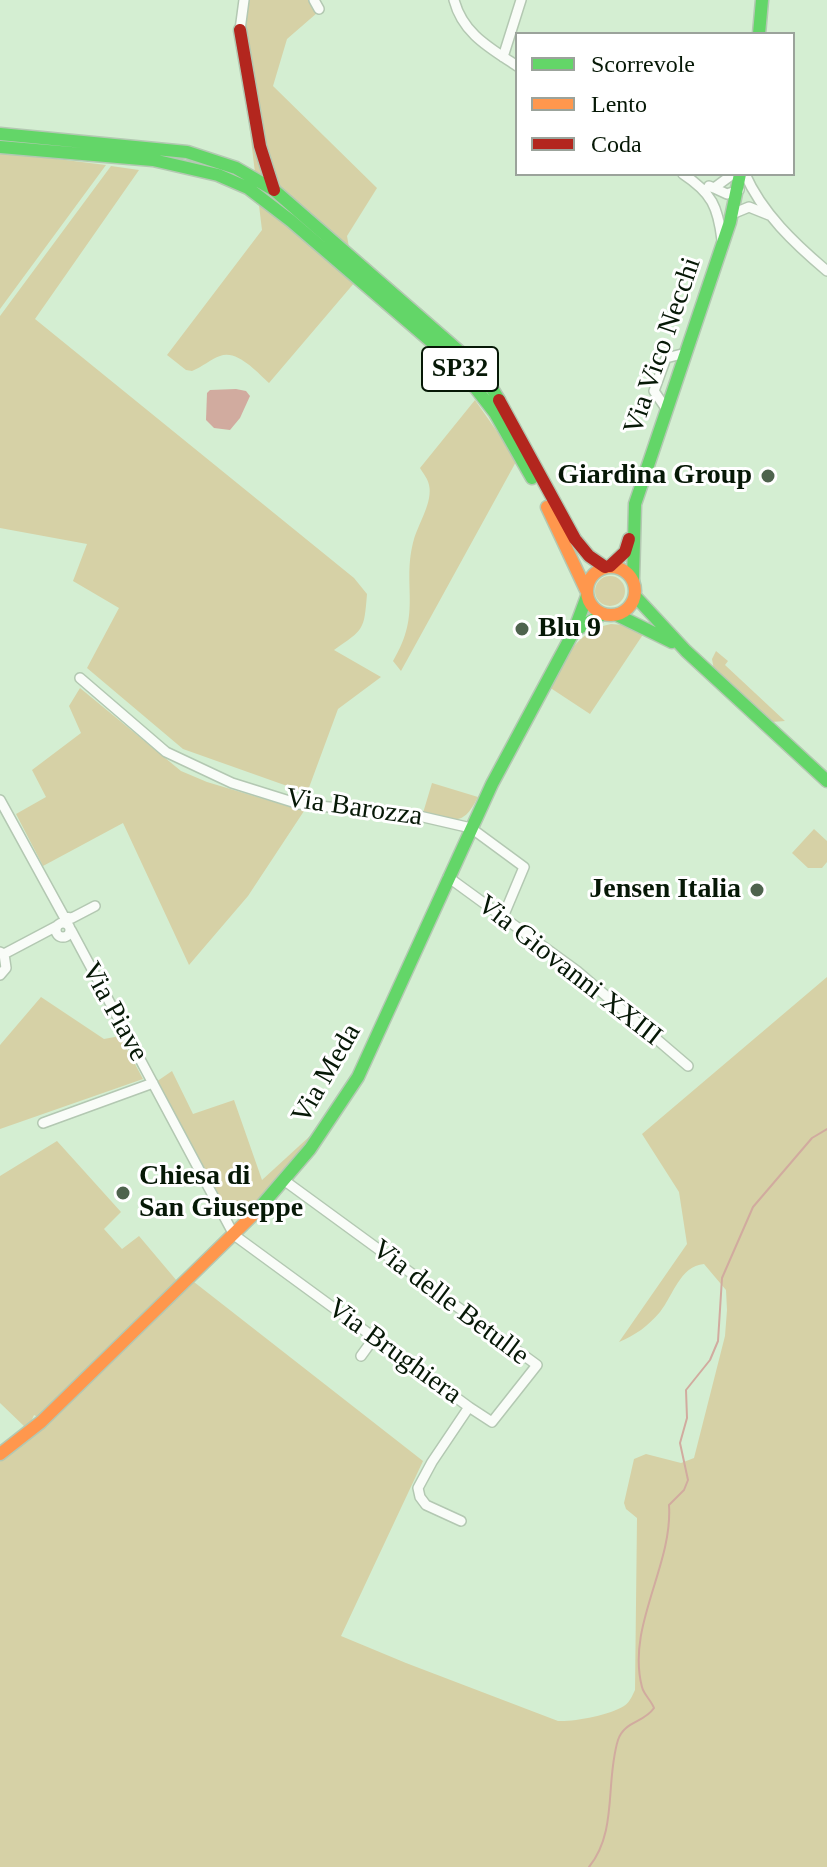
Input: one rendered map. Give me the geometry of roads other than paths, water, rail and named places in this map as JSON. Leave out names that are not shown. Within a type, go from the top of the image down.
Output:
[{"type":"main road","points":[[759,32],[762,0]]},
{"type":"main road","points":[[240,30],[260,146],[274,190]]},
{"type":"main road","name":"SP32","points":[[0,134],[187,152],[236,168],[274,190],[434,329],[488,382],[575,539],[589,556],[607,567]]},
{"type":"main road","name":"SP32","points":[[0,147],[189,166],[233,181],[267,201],[432,341],[474,384],[526,467],[555,522],[586,593]]},
{"type":"main road","name":"Via Vico Necchi","points":[[633,580],[635,504],[723,244],[741,176]]},
{"type":"main road","name":"Via Vico Necchi","points":[[607,567],[625,552],[632,533]]},
{"type":"main road","points":[[574,631],[610,614],[630,606],[635,596],[633,580],[624,571],[607,567],[592,575],[586,593],[593,607],[610,614],[650,630],[686,651]]},
{"type":"main road","name":"Via Meda","points":[[0,1454],[41,1422],[234,1235],[285,1181],[334,1119],[352,1088],[471,828],[574,631],[586,593]]},
{"type":"main road","points":[[635,596],[686,651],[827,781]]},
{"type":"street","points":[[240,30],[244,0]]},
{"type":"street","points":[[454,0],[459,17],[479,41],[515,65]]},
{"type":"street","points":[[503,57],[521,0]]},
{"type":"street","points":[[686,176],[714,202],[723,244]]},
{"type":"street","points":[[714,188],[730,176]]},
{"type":"street","points":[[743,176],[769,215],[827,271]]},
{"type":"street","points":[[698,184],[714,188],[733,201],[769,215]]},
{"type":"street","points":[[714,202],[733,201],[753,193]]},
{"type":"street","points":[[667,410],[654,391],[666,358],[686,353]]},
{"type":"street","name":"Via Barozza","points":[[80,678],[166,752],[232,783],[299,804],[419,816],[471,828]]},
{"type":"street","name":"Via Piave","points":[[1,801],[63,929],[153,1083],[234,1235]]},
{"type":"street","points":[[471,828],[526,869],[503,917]]},
{"type":"street","name":"Via Giovanni XXIII","points":[[448,877],[577,971],[688,1066]]},
{"type":"street","points":[[0,975],[6,968],[2,953],[63,929],[72,918],[95,906]]},
{"type":"street","name":"Via Piave","points":[[43,1123],[153,1083]]},
{"type":"street","name":"Via delle Betulle","points":[[285,1181],[537,1365],[492,1422],[469,1407]]},
{"type":"street","name":"Via Brughiera","points":[[234,1235],[469,1407],[418,1488],[426,1505],[461,1521]]},
{"type":"street","points":[[361,1356],[374,1338]]},
{"type":"waterway","points":[[589,1867],[604,1838],[618,1740],[629,1725],[654,1708],[642,1687],[640,1641],[664,1551],[669,1505],[684,1490],[688,1480],[680,1443],[687,1418],[686,1390],[710,1360],[718,1341],[722,1278],[753,1207],[812,1138],[827,1129]]},
{"type":"place","name":"Giardina Group","points":[[768,476]]},
{"type":"place","name":"Blu 9","points":[[522,629]]},
{"type":"place","name":"Jensen Italia","points":[[757,890]]},
{"type":"place","name":"Chiesa di San Giuseppe","points":[[123,1193]]}]
